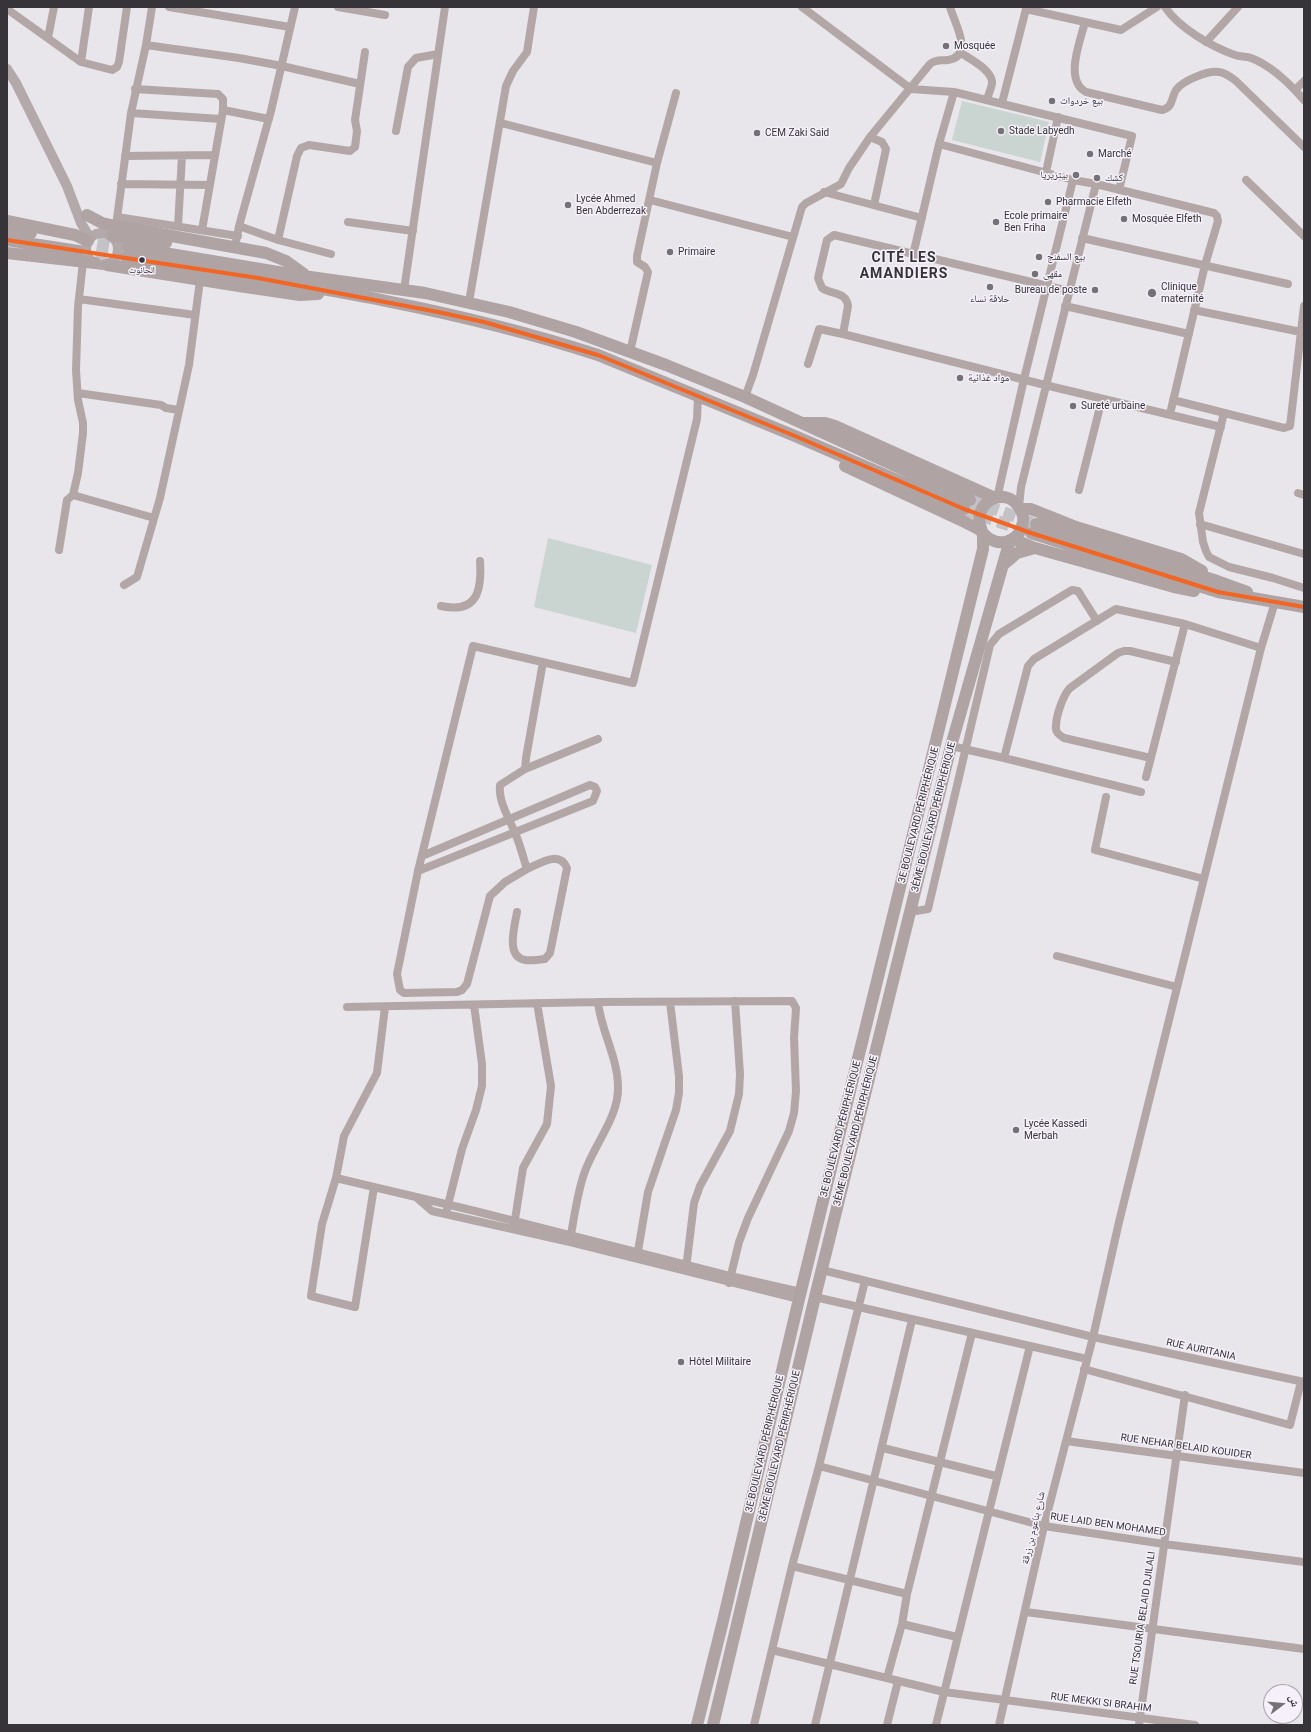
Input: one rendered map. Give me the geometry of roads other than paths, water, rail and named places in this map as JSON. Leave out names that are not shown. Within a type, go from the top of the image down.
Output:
[{"type":"highway","points":[[84,219],[282,267],[302,275]]},
{"type":"highway","points":[[7,220],[84,242],[95,263]]},
{"type":"highway","points":[[115,226],[236,241],[286,261],[302,275]]},
{"type":"highway","points":[[7,230],[84,242]]},
{"type":"highway","points":[[7,240],[84,242]]},
{"type":"highway","points":[[7,253],[84,242]]},
{"type":"highway","points":[[127,252],[302,275],[404,290],[468,302],[509,312],[576,332],[666,365],[745,397],[967,504],[795,436],[598,355],[569,346],[484,322],[127,252]]},
{"type":"highway","points":[[107,265],[300,295],[336,293]]},
{"type":"highway","points":[[801,424],[825,423],[835,426],[996,498],[1011,500],[1020,508],[1023,517],[1023,525],[1019,533],[1012,540]]},
{"type":"highway","points":[[795,436],[810,449],[965,522],[994,541],[1002,542],[1012,540],[1035,548],[1180,589],[1218,592],[1304,608]]},
{"type":"highway","points":[[983,533],[979,521],[980,511],[986,503],[996,498]]},
{"type":"highway","points":[[1020,508],[1034,510],[1076,527],[1181,559],[1214,580]]},
{"type":"highway","points":[[965,522],[979,536],[983,549]]},
{"type":"highway","points":[[1218,592],[1034,528],[1214,580],[1275,602]]},
{"type":"highway","name":"3E BOULEVARD PÉRIPHÉRIQUE","points":[[697,1725],[722,1626],[800,1295],[983,549],[983,533]]},
{"type":"highway","name":"3ÈME BOULEVARD PÉRIPHÉRIQUE","points":[[713,1725],[815,1297],[951,746],[1003,566],[1012,540]]},
{"type":"highway","points":[[1003,566],[1017,553],[1035,548]]},
{"type":"highway","points":[[808,1266],[822,1270]]},
{"type":"highway","points":[[800,1295],[815,1297]]},
{"type":"highway","points":[[784,1367],[798,1370]]},
{"type":"main road","points":[[7,69],[16,83],[84,219],[84,242]]},
{"type":"main road","points":[[84,219],[76,229],[84,242],[88,255],[95,263],[107,265],[115,260],[119,252],[115,226],[84,242]]},
{"type":"street","points":[[48,38],[54,7]]},
{"type":"street","points":[[81,62],[89,7]]},
{"type":"street","points":[[7,9],[81,62],[112,70],[117,67],[127,7]]},
{"type":"street","points":[[152,7],[146,45],[135,89],[115,226],[178,226],[202,230],[236,241],[269,119],[295,7]]},
{"type":"street","points":[[170,7],[290,27]]},
{"type":"street","points":[[338,7],[386,15]]},
{"type":"street","points":[[404,290],[445,7]]},
{"type":"street","points":[[468,302],[506,86],[513,71],[523,58],[529,46],[534,7]]},
{"type":"street","points":[[802,7],[910,89],[954,92],[1132,136],[1119,190]]},
{"type":"street","points":[[745,397],[753,375],[802,207],[824,192],[841,184],[849,168],[870,138],[933,62],[952,59],[961,53],[962,41],[950,7]]},
{"type":"street","points":[[1002,104],[1026,10],[1121,30],[1157,7]]},
{"type":"street","points":[[1165,7],[1184,28],[1206,42],[1236,55],[1250,57],[1276,74],[1295,90],[1304,100]]},
{"type":"street","points":[[1206,42],[1238,7]]},
{"type":"street","points":[[1084,22],[1074,72],[1077,85],[1081,90],[1162,110],[1170,106],[1176,89],[1189,80],[1208,73],[1223,73],[1236,81],[1304,147]]},
{"type":"street","points":[[146,45],[239,58],[282,66],[360,84]]},
{"type":"street","points":[[278,240],[297,156],[301,148],[309,145],[350,151],[356,147],[357,131],[355,120],[366,52]]},
{"type":"street","points":[[961,53],[987,71],[991,77],[992,83],[987,100]]},
{"type":"street","points":[[396,131],[408,66],[416,58],[438,54]]},
{"type":"street","points":[[1295,90],[1304,81]]},
{"type":"street","points":[[135,89],[218,94],[223,99],[223,110],[202,230]]},
{"type":"street","points":[[913,255],[954,92]]},
{"type":"street","points":[[630,352],[648,272],[646,266],[638,263],[637,259],[657,163],[676,93]]},
{"type":"street","points":[[223,110],[269,119]]},
{"type":"street","points":[[131,113],[221,119]]},
{"type":"street","points":[[1046,172],[1058,118]]},
{"type":"street","points":[[500,123],[657,163]]},
{"type":"street","points":[[870,138],[882,142],[886,148],[874,206]]},
{"type":"street","points":[[940,144],[1073,180],[1096,184],[1214,213],[1218,216],[1170,414]]},
{"type":"street","points":[[125,156],[215,155]]},
{"type":"street","points":[[178,226],[182,156]]},
{"type":"street","points":[[996,498],[1073,180]]},
{"type":"street","points":[[1246,180],[1304,236]]},
{"type":"street","points":[[121,184],[210,185]]},
{"type":"street","points":[[1020,508],[1021,487],[1045,385],[1096,184]]},
{"type":"street","points":[[824,192],[922,218]]},
{"type":"street","points":[[650,200],[793,237]]},
{"type":"street","points":[[348,222],[413,231]]},
{"type":"street","points":[[239,226],[278,240],[331,254]]},
{"type":"street","points":[[843,334],[848,302],[840,294],[825,290],[818,281],[829,238],[836,235],[913,255],[1069,291]]},
{"type":"street","points":[[1082,238],[1288,284]]},
{"type":"street","points":[[59,550],[67,500],[73,495],[78,473],[83,433],[76,370],[79,299],[84,242]]},
{"type":"street","points":[[124,585],[137,577],[145,554],[160,498],[189,365],[200,280]]},
{"type":"street","points":[[79,299],[195,315]]},
{"type":"street","points":[[1065,306],[1189,334]]},
{"type":"street","points":[[1173,400],[1284,428],[1290,426],[1304,306]]},
{"type":"street","points":[[1194,310],[1301,332]]},
{"type":"street","points":[[808,364],[819,330],[843,334],[1045,385],[1221,427]]},
{"type":"street","points":[[78,393],[161,405],[166,408],[179,410]]},
{"type":"street","points":[[517,912],[512,945],[515,954],[524,960],[545,959],[550,954],[567,868],[564,862],[559,859],[553,859],[527,869],[505,882],[490,896],[467,984],[462,990],[457,992],[404,993],[400,990],[397,974],[418,871],[473,646],[633,683],[697,419],[698,396]]},
{"type":"street","points":[[1079,490],[1102,399]]},
{"type":"street","points":[[1224,413],[1199,514],[1203,542],[1209,557],[1229,566],[1304,588]]},
{"type":"street","points":[[73,495],[154,518]]},
{"type":"street","points":[[1200,524],[1304,554]]},
{"type":"street","points":[[442,606],[455,608],[467,605],[474,600],[479,586],[480,561]]},
{"type":"street","points":[[910,912],[928,908],[990,645],[999,634],[1072,590],[1078,591],[1097,621]]},
{"type":"street","name":"شارع بناعوم بن زرقة","points":[[999,1725],[1026,1612],[1044,1526],[1093,1336],[1119,1222],[1261,648],[1275,602]]},
{"type":"street","points":[[1004,758],[1028,666],[1034,659],[1116,609],[1185,624],[1261,648]]},
{"type":"street","points":[[1146,777],[1185,624]]},
{"type":"street","points":[[1151,758],[1064,738],[1058,735],[1055,727],[1064,693],[1118,653],[1130,651],[1176,662]]},
{"type":"street","points":[[525,769],[543,662]]},
{"type":"street","points":[[527,869],[515,832],[509,820],[499,791],[500,785],[525,769],[598,739]]},
{"type":"street","points":[[951,746],[1141,792]]},
{"type":"street","points":[[418,871],[593,801],[597,791],[590,785],[422,856]]},
{"type":"street","points":[[1106,797],[1095,850],[1204,879]]},
{"type":"street","points":[[1057,956],[1177,987]]},
{"type":"street","points":[[686,1269],[694,1203],[700,1186],[730,1131],[739,1094],[740,1074],[735,1001]]},
{"type":"street","points":[[347,1007],[598,1002],[792,1001],[796,1008],[794,1038],[796,1091],[794,1112],[789,1131],[748,1218],[739,1242],[730,1280]]},
{"type":"street","points":[[570,1239],[583,1175],[612,1115],[617,1101],[618,1074],[602,1026],[598,1002]]},
{"type":"street","points":[[637,1256],[648,1192],[676,1110],[679,1093],[679,1076],[670,1002]]},
{"type":"street","points":[[514,1225],[524,1168],[547,1124],[551,1086],[537,1003]]},
{"type":"street","points":[[445,1214],[462,1149],[476,1110],[482,1086],[482,1064],[474,1005]]},
{"type":"street","points":[[374,1187],[355,1307],[312,1296],[322,1224],[336,1178],[344,1136],[377,1073],[385,1007]]},
{"type":"street","points":[[336,1178],[448,1205],[514,1225],[686,1269],[800,1295]]},
{"type":"street","points":[[416,1197],[432,1211],[514,1225]]},
{"type":"street","name":"RUE AURITANIA","points":[[822,1270],[1093,1336],[1302,1382]]},
{"type":"street","points":[[754,1725],[792,1566],[820,1466],[865,1281]]},
{"type":"street","points":[[815,1297],[1087,1359]]},
{"type":"street","points":[[815,1725],[883,1448],[912,1320]]},
{"type":"street","points":[[887,1678],[902,1624],[907,1594],[972,1333]]},
{"type":"street","points":[[936,1725],[996,1476],[1030,1346]]},
{"type":"street","points":[[1084,1369],[1185,1395],[1290,1425],[1302,1382]]},
{"type":"street","name":"RUE TSOURIA BELAID DJILALI","points":[[1140,1721],[1175,1456],[1185,1395]]},
{"type":"street","name":"RUE NEHAR BELAID KOUIDER","points":[[1066,1441],[1304,1472]]},
{"type":"street","points":[[883,1448],[996,1476]]},
{"type":"street","name":"RUE LAID BEN MOHAMED","points":[[820,1466],[1044,1526],[1164,1544],[1304,1562]]},
{"type":"street","points":[[792,1566],[907,1594]]},
{"type":"street","points":[[1026,1612],[1304,1649]]},
{"type":"street","points":[[902,1624],[957,1637]]},
{"type":"street","name":"RUE MEKKI SI BRAHIM","points":[[772,1650],[944,1692],[1140,1721],[1195,1725]]},
{"type":"street","points":[[887,1725],[898,1681]]},
{"type":"tunnel","points":[[80,238],[128,247]]},
{"type":"tunnel","points":[[78,251],[126,257]]},
{"type":"tunnel","points":[[970,500],[1036,524]]},
{"type":"tunnel","points":[[964,509],[1030,533]]},
{"type":"place","name":"Mosquée","points":[[946,46]]},
{"type":"place","name":"بيع خردوات","points":[[1052,101]]},
{"type":"place","name":"Stade Labyedh","points":[[1001,131]]},
{"type":"place","name":"CEM Zaki Said","points":[[757,133]]},
{"type":"place","name":"Marché","points":[[1090,154]]},
{"type":"place","name":"بيتزيريا","points":[[1076,175]]},
{"type":"place","name":"كشك","points":[[1097,178]]},
{"type":"place","name":"Pharmacie Elfeth","points":[[1048,202]]},
{"type":"place","name":"Lycée Ahmed Ben Abderrezak","points":[[568,205]]},
{"type":"place","name":"Mosquée Elfeth","points":[[1124,219]]},
{"type":"place","name":"Ecole primaire Ben Friha","points":[[996,222]]},
{"type":"place","name":"Primaire","points":[[670,252]]},
{"type":"place","name":"بيع السفنج","points":[[1039,257]]},
{"type":"place","name":"الحانوت","points":[[142,260]]},
{"type":"place","name":"مقهى","points":[[1035,274]]},
{"type":"place","name":"حلاقة نساء","points":[[990,287]]},
{"type":"place","name":"Bureau de poste","points":[[1095,290]]},
{"type":"place","name":"Clinique maternité","points":[[1152,293]]},
{"type":"place","name":"مواد غذائية","points":[[960,378]]},
{"type":"place","name":"Sureté urbaine","points":[[1073,406]]},
{"type":"place","name":"Lycée Kassedi Merbah","points":[[1016,1130]]},
{"type":"place","name":"Hôtel Militaire","points":[[681,1362]]},
{"type":"district","name":"CITÉ LES AMANDIERS","points":[[904,266]]}]
